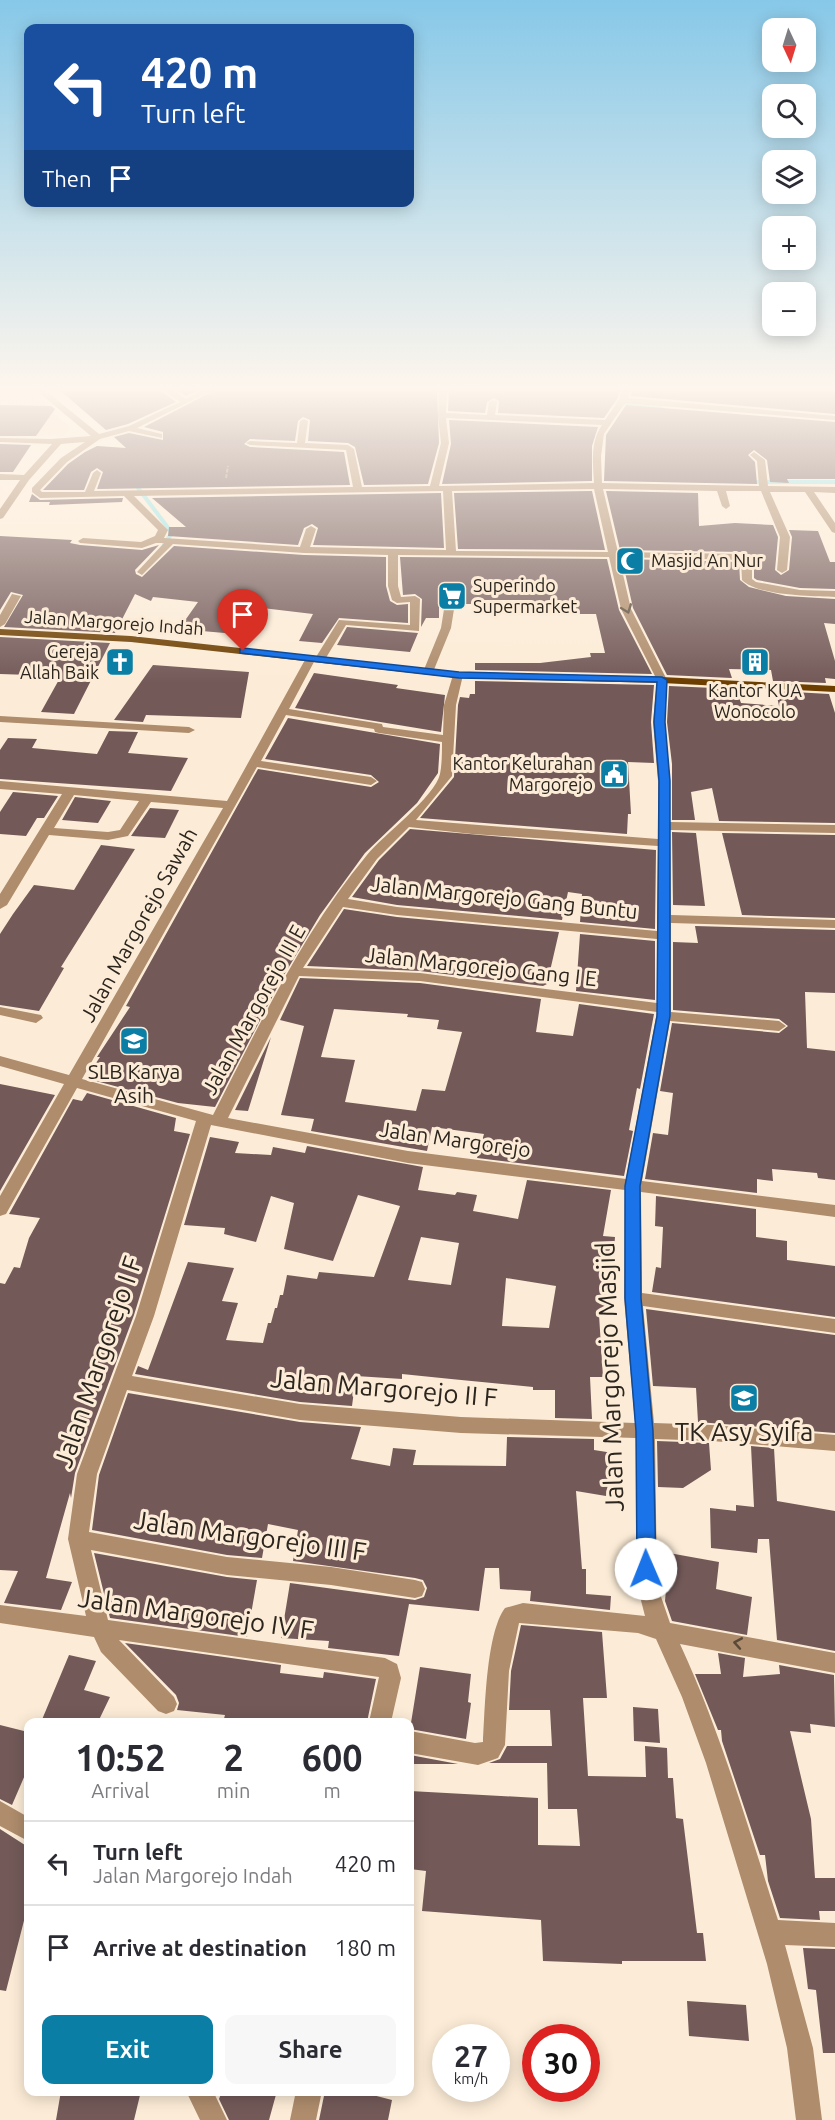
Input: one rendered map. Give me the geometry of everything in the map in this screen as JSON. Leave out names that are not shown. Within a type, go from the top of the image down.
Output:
[{"type":"main road","name":"Jalan Margorejo Indah","points":[[0,632],[131,639],[459,675],[662,680],[835,689]]},
{"type":"street","points":[[0,516],[21,485]]},
{"type":"street","points":[[40,485],[35,490],[38,494],[44,495],[598,486],[721,488],[764,485],[808,490],[835,490]]},
{"type":"street","points":[[89,494],[92,485]]},
{"type":"street","points":[[357,485],[358,489]]},
{"type":"street","points":[[764,485],[785,537],[782,570]]},
{"type":"street","points":[[598,486],[626,609],[662,680]]},
{"type":"street","points":[[447,488],[451,554]]},
{"type":"street","points":[[721,488],[726,506]]},
{"type":"street","points":[[808,490],[835,530]]},
{"type":"street","points":[[128,493],[162,528],[164,541],[142,572]]},
{"type":"street","points":[[304,550],[311,529]]},
{"type":"street","points":[[83,541],[142,544],[164,541],[304,550],[451,554],[612,553],[743,557],[747,560],[747,580],[764,587],[835,594]]},
{"type":"street","name":"Jalan Margorejo Sawah","points":[[0,1210],[75,1083],[281,711],[315,658],[343,622],[416,629],[415,599],[397,600],[393,586],[393,552]]},
{"type":"street","points":[[0,624],[16,596]]},
{"type":"street","points":[[428,672],[446,628],[450,603]]},
{"type":"street","name":"Jalan Margorejo III E","points":[[211,1120],[294,972],[339,902],[372,856],[408,823],[446,776],[450,705],[459,675]]},
{"type":"street","name":"Jalan Margorejo Masjid","points":[[662,680],[659,722],[664,781],[664,1012],[633,1186],[633,1298],[645,1431],[647,1585],[662,1630],[693,1696],[717,1763],[790,2002],[800,2048],[809,2120]]},
{"type":"street","points":[[281,711],[338,718],[378,728],[448,739]]},
{"type":"street","points":[[0,719],[189,730]]},
{"type":"street","points":[[252,763],[371,781]]},
{"type":"street","points":[[2,788],[70,791],[231,805]]},
{"type":"street","points":[[0,905],[70,791]]},
{"type":"street","points":[[45,831],[108,836],[124,833],[147,798]]},
{"type":"street","points":[[408,823],[472,830],[663,843]]},
{"type":"street","points":[[663,826],[835,829]]},
{"type":"street","name":"Jalan Margorejo Gang Buntu","points":[[339,902],[397,911],[664,936]]},
{"type":"street","points":[[664,919],[835,924]]},
{"type":"street","name":"Jalan Margorejo Gang I E","points":[[294,972],[420,977],[779,1026]]},
{"type":"street","points":[[0,1011],[36,1018]]},
{"type":"street","name":"Jalan Margorejo","points":[[0,1062],[211,1120],[408,1156],[835,1211]]},
{"type":"street","name":"Jalan Margorejo I F","points":[[99,1626],[78,1539],[87,1474],[145,1316],[211,1120]]},
{"type":"street","points":[[633,1298],[835,1326]]},
{"type":"street","name":"Jalan Margorejo II F","points":[[120,1381],[300,1412],[461,1425],[712,1433],[835,1443]]},
{"type":"street","name":"Jalan Margorejo III F","points":[[78,1539],[227,1566],[351,1578],[415,1589]]},
{"type":"street","points":[[414,1743],[475,1755],[483,1755],[490,1751],[494,1745],[498,1671],[512,1615],[523,1612],[638,1623],[662,1630],[835,1663]]},
{"type":"street","name":"Jalan Margorejo IV F","points":[[0,1614],[99,1626],[385,1668],[389,1671],[390,1678],[381,1718]]},
{"type":"street","points":[[99,1626],[123,1662],[166,1704]]},
{"type":"street","points":[[0,1813],[24,1828]]},
{"type":"street","points":[[768,1932],[835,1935]]},
{"type":"street","points":[[202,2096],[214,2120]]},
{"type":"street","points":[[303,2120],[308,2096]]},
{"type":"building","points":[[48,485],[86,485],[84,490],[43,490]]},
{"type":"building","points":[[98,485],[350,485],[97,489]]},
{"type":"building","points":[[592,491],[605,550],[458,549],[454,493]]},
{"type":"building","points":[[606,491],[698,493],[699,526],[735,523],[773,525],[778,537],[775,570],[781,575],[789,570],[792,537],[789,530],[818,531],[830,562],[835,562],[835,589],[800,588],[757,580],[754,578],[754,560],[743,552],[620,550]]},
{"type":"building","points":[[441,493],[444,548],[313,545],[318,528],[312,524],[304,528],[298,545],[168,536],[169,527],[186,527],[152,498]]},
{"type":"building","points":[[32,494],[40,500],[123,498],[122,502],[49,505],[50,502],[29,502]]},
{"type":"building","points":[[0,536],[72,540],[70,543],[80,545],[142,550],[159,545],[135,570],[136,574],[142,577],[174,546],[304,555],[386,557],[386,586],[390,601],[397,605],[408,604],[408,623],[339,618],[322,643],[299,641],[313,614],[253,607],[236,634],[179,629],[198,602],[153,597],[151,601],[135,594],[115,633],[4,627],[23,595],[11,592],[0,610]]},
{"type":"building","points":[[400,557],[607,559],[619,610],[652,674],[475,670],[475,663],[540,663],[591,657],[590,653],[605,653],[596,614],[561,614],[560,606],[532,604],[532,600],[477,600],[477,604],[457,604],[449,598],[439,603],[439,618],[426,618],[421,627],[422,599],[415,594],[403,595]]},
{"type":"building","points":[[622,559],[739,562],[740,580],[749,587],[786,596],[835,599],[835,624],[824,623],[835,661],[835,679],[825,678],[826,683],[773,681],[771,670],[729,669],[732,678],[667,675],[633,608]]},
{"type":"building","points":[[347,627],[418,633],[410,652],[337,645]]},
{"type":"building","points":[[0,637],[110,643],[74,714],[41,712],[61,676],[0,674]]},
{"type":"building","points":[[153,665],[249,672],[241,718],[146,715],[143,722],[114,720]]},
{"type":"building","points":[[314,673],[398,685],[396,688],[445,695],[441,732],[295,708]]},
{"type":"building","points":[[475,681],[654,685],[651,722],[654,763],[628,762],[631,814],[628,814],[627,834],[420,818],[454,777],[458,705],[460,697],[469,698],[470,694],[475,694]]},
{"type":"building","points":[[669,686],[736,689],[741,703],[779,706],[776,691],[829,694],[835,713],[835,823],[719,821],[712,788],[691,792],[695,820],[672,820],[672,764],[667,722]]},
{"type":"building","points":[[288,718],[440,744],[438,773],[417,803],[365,853],[320,915],[281,980],[215,1107],[178,1103],[96,1081],[105,1068],[94,1066],[100,1057],[97,1057],[130,1007],[126,1006],[258,769],[371,787],[379,782],[371,775],[265,759]]},
{"type":"building","points":[[109,731],[138,732],[128,753],[188,758],[171,791],[0,779],[0,750],[8,738],[37,739],[32,748],[97,754]]},
{"type":"building","points":[[13,792],[58,796],[44,818],[37,818],[26,836],[0,834],[0,812]]},
{"type":"building","points":[[75,797],[111,801],[98,823],[62,820]]},
{"type":"building","points":[[150,808],[179,810],[165,838],[131,836]]},
{"type":"building","points":[[410,829],[656,850],[655,929],[580,922],[582,894],[568,892],[562,920],[397,905],[352,897],[379,860]]},
{"type":"building","points":[[672,832],[696,833],[705,906],[673,905]]},
{"type":"building","points":[[722,833],[835,835],[835,918],[742,915]]},
{"type":"building","points":[[101,845],[135,849],[61,967],[64,968],[39,1011],[0,1005],[0,934],[34,885],[74,890]]},
{"type":"building","points":[[344,909],[397,917],[559,932],[547,984],[543,986],[420,971],[307,966]]},
{"type":"building","points":[[695,926],[835,930],[835,993],[805,992],[807,1048],[835,1051],[835,1180],[818,1178],[817,1173],[772,1169],[773,1181],[757,1179],[757,1193],[645,1179],[653,1133],[668,1135],[673,1093],[660,1091],[672,1023],[779,1033],[788,1026],[779,1019],[673,1010],[673,942],[698,943]]},
{"type":"building","points":[[580,934],[655,941],[655,1000],[576,991]]},
{"type":"building","points":[[300,978],[420,983],[541,999],[536,1032],[573,1036],[579,1004],[654,1014],[640,1089],[637,1088],[629,1130],[633,1131],[624,1176],[477,1158],[484,1134],[432,1127],[427,1151],[311,1131],[314,1119],[281,1115],[304,1026],[280,1020]],"holes":[[[334,1009],[408,1014],[407,1017],[439,1020],[437,1029],[462,1032],[445,1091],[422,1089],[416,1111],[345,1102],[355,1060],[321,1057]]]},
{"type":"building","points":[[271,1037],[248,1111],[235,1110]]},
{"type":"building","points":[[0,1084],[55,1095],[0,1191]]},
{"type":"building","points":[[87,1093],[176,1118],[174,1131],[190,1134],[134,1315],[75,1473],[71,1498],[70,1493],[46,1578],[72,1582],[61,1610],[4,1603],[18,1571],[0,1570],[0,1283],[5,1284],[14,1267],[20,1268],[29,1238],[40,1218],[9,1214],[73,1099],[82,1101]]},
{"type":"building","points":[[210,1137],[239,1142],[235,1153],[271,1155],[273,1147],[305,1153],[307,1146],[423,1167],[418,1190],[455,1195],[457,1192],[477,1195],[473,1211],[518,1219],[527,1180],[611,1190],[603,1236],[615,1237],[609,1316],[599,1315],[603,1377],[590,1377],[592,1419],[555,1418],[555,1390],[533,1390],[533,1387],[402,1374],[402,1379],[356,1376],[352,1406],[300,1402],[135,1374],[138,1366],[148,1370],[188,1262],[234,1268],[222,1301],[238,1303],[226,1340],[263,1343],[268,1323],[271,1323],[280,1295],[283,1295],[287,1275],[317,1279],[319,1272],[374,1277],[400,1206],[358,1195],[333,1261],[284,1249],[294,1203],[271,1196],[256,1242],[224,1234],[225,1228],[184,1225]],"holes":[[[421,1237],[459,1243],[451,1285],[408,1280]],[[506,1278],[556,1286],[549,1328],[502,1326]]]},
{"type":"building","points":[[656,1196],[756,1209],[756,1237],[787,1241],[787,1260],[835,1266],[835,1317],[652,1292],[656,1267],[661,1268],[663,1227],[655,1226]]},
{"type":"building","points":[[646,1309],[835,1335],[835,1433],[698,1422],[696,1388],[653,1386]]},
{"type":"building","points":[[128,1393],[300,1422],[361,1427],[351,1459],[390,1466],[393,1448],[416,1450],[413,1465],[506,1466],[507,1437],[594,1439],[594,1450],[613,1453],[606,1496],[576,1491],[582,1569],[586,1569],[586,1594],[611,1596],[610,1610],[530,1601],[531,1591],[500,1589],[499,1568],[485,1568],[479,1611],[409,1604],[399,1656],[328,1648],[329,1641],[281,1638],[290,1583],[415,1600],[424,1597],[427,1588],[423,1580],[415,1578],[293,1561],[298,1530],[268,1524],[262,1558],[227,1555],[92,1530],[99,1475]]},
{"type":"building","points":[[657,1441],[709,1443],[711,1470],[683,1488],[658,1487]]},
{"type":"building","points":[[751,1446],[774,1448],[777,1501],[835,1511],[835,1651],[777,1640],[769,1539],[758,1539],[757,1553],[711,1548],[710,1508],[736,1511],[736,1505],[754,1507]]},
{"type":"building","points":[[94,1553],[227,1577],[257,1580],[247,1637],[110,1618]]},
{"type":"building","points":[[669,1553],[719,1562],[716,1589],[752,1597],[747,1635],[672,1621],[665,1601]]},
{"type":"building","points":[[521,1625],[602,1632],[607,1698],[583,1698],[588,1776],[646,1777],[645,1746],[667,1748],[668,1778],[673,1778],[676,1818],[683,1819],[697,1933],[703,1933],[706,1961],[622,1961],[622,1964],[543,1961],[541,1920],[422,1911],[426,1871],[414,1870],[414,1791],[538,1798],[538,1845],[580,1846],[577,1809],[548,1809],[547,1763],[489,1763],[500,1759],[507,1746],[552,1746],[550,1710],[509,1710],[511,1671]]},
{"type":"building","points":[[125,1643],[281,1665],[280,1673],[323,1678],[324,1672],[376,1679],[368,1718],[224,1718],[225,1715],[177,1710],[179,1703],[176,1695]]},
{"type":"building","points":[[718,1653],[745,1658],[743,1677],[780,1674],[779,1665],[834,1675],[835,1727],[810,1724],[811,1733],[790,1731],[811,1819],[815,1878],[835,1878],[835,1911],[819,1911],[820,1920],[780,1918],[768,1881],[765,1855],[760,1855],[722,1741],[721,1730],[718,1730],[695,1674],[721,1674]]},
{"type":"building","points":[[69,1655],[96,1661],[84,1690],[110,1697],[100,1718],[43,1718]]},
{"type":"building","points":[[420,1667],[471,1674],[468,1702],[471,1703],[466,1739],[414,1730],[414,1718],[412,1718]]},
{"type":"building","points":[[633,1707],[658,1709],[660,1743],[634,1741]]},
{"type":"building","points":[[0,1725],[24,1731],[24,1777],[12,1805],[0,1799]]},
{"type":"building","points":[[414,1756],[458,1764],[414,1764]]},
{"type":"building","points":[[0,1829],[24,1844],[24,1921],[6,1991],[0,1990]]},
{"type":"building","points":[[803,1948],[835,1949],[835,2053],[823,2053],[816,1990],[808,1989]]},
{"type":"building","points":[[687,2001],[746,2005],[749,2041],[689,2036]]},
{"type":"building","points":[[60,2096],[140,2096],[134,2120],[56,2120]]},
{"type":"building","points":[[220,2096],[276,2096],[269,2120],[229,2120],[219,2099]]},
{"type":"building","points":[[324,2096],[377,2096],[392,2100],[388,2120],[319,2120]]},
{"type":"waterway","points":[[136,485],[172,533],[164,544]]},
{"type":"place","name":"Masjid An Nur","points":[[630,561]]},
{"type":"place","name":"Superindo Supermarket","points":[[452,596]]},
{"type":"place","name":"Gereja Allah Baik","points":[[120,662]]},
{"type":"place","name":"Kantor KUA Wonocolo","points":[[755,662]]},
{"type":"place","name":"Kantor Kelurahan Margorejo","points":[[614,774]]},
{"type":"place","name":"SLB Karya Asih","points":[[134,1041]]},
{"type":"place","name":"TK Asy Syifa","points":[[744,1398]]},
{"type":"route","points":[[243,651],[459,675],[662,680],[659,722],[664,781],[664,1016],[633,1186],[633,1298],[645,1431],[646,1569]]}]
